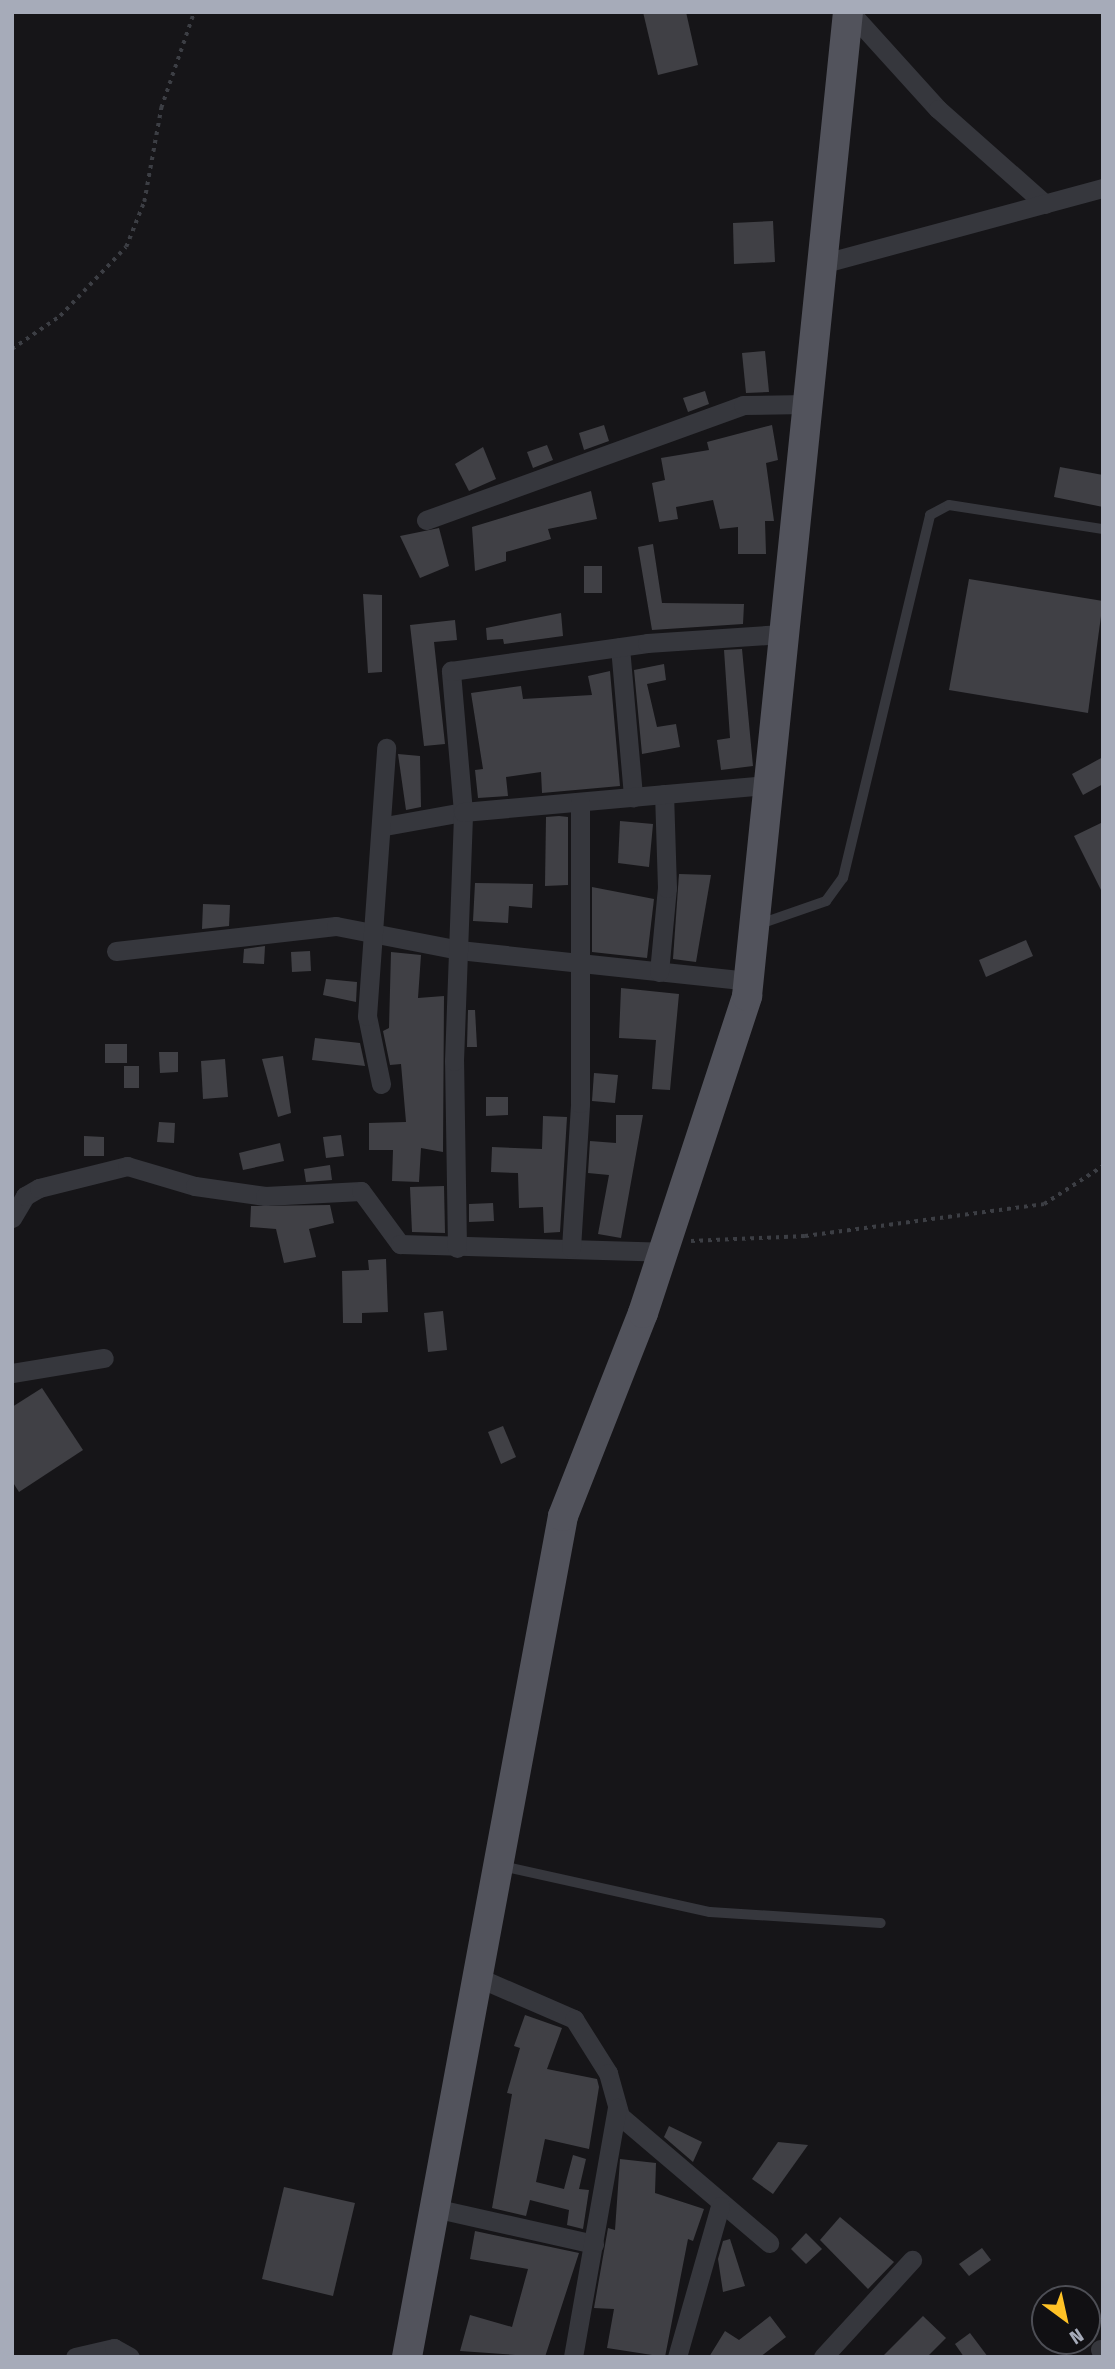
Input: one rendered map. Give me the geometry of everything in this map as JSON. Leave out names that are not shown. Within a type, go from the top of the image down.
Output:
[{"type":"main road","points":[[407,2357],[563,1516],[664,1246],[748,981],[766,785],[849,12]]},
{"type":"street","points":[[849,12],[938,109],[1045,204]]},
{"type":"street","points":[[821,264],[1103,188]]},
{"type":"street","points":[[426,520],[743,405],[806,404]]},
{"type":"street","points":[[457,1248],[459,950],[463,812],[451,671],[620,647],[782,634]]},
{"type":"street","points":[[620,647],[633,797]]},
{"type":"street","points":[[381,1084],[367,1016],[377,933],[385,826],[386,748]]},
{"type":"street","points":[[385,826],[463,812],[766,785]]},
{"type":"street","points":[[659,972],[667,888],[664,794]]},
{"type":"street","points":[[571,1248],[580,1103],[580,802]]},
{"type":"street","points":[[116,951],[336,926],[459,950],[748,981]]},
{"type":"street","points":[[12,1218],[25,1196],[39,1188],[127,1166],[195,1186],[265,1196],[360,1191],[400,1244],[457,1248],[664,1246]]},
{"type":"street","points":[[12,1373],[104,1358]]},
{"type":"street","points":[[477,1977],[574,2019],[608,2073],[617,2108],[573,2357]]},
{"type":"street","points":[[617,2108],[720,2206],[769,2244]]},
{"type":"street","points":[[677,2357],[720,2206]]},
{"type":"street","points":[[434,2208],[594,2244]]},
{"type":"street","points":[[824,2357],[912,2260]]},
{"type":"street","points":[[75,2357],[114,2348],[130,2357]]},
{"type":"lane","points":[[753,926],[826,901],[844,878],[930,515],[949,505],[1103,529]]},
{"type":"lane","points":[[498,1865],[710,1912],[881,1923]]},
{"type":"path","points":[[12,349],[60,316],[126,247],[144,202],[161,108],[194,12]]},
{"type":"path","points":[[664,1246],[805,1236],[1044,1204],[1103,1166]]},
{"type":"building","points":[[643,12],[686,12],[698,65],[658,75]]},
{"type":"building","points":[[773,221],[775,262],[734,264],[733,223]]},
{"type":"building","points":[[765,351],[769,392],[746,393],[742,353]]},
{"type":"building","points":[[705,391],[709,404],[688,412],[683,398]]},
{"type":"building","points":[[604,425],[609,441],[584,450],[579,433]]},
{"type":"building","points":[[772,425],[778,460],[766,463],[774,521],[765,521],[766,554],[738,554],[738,527],[720,529],[713,500],[676,507],[678,519],[659,522],[652,483],[665,480],[661,458],[709,450],[707,442]]},
{"type":"building","points":[[547,445],[553,460],[533,468],[527,452]]},
{"type":"building","points":[[483,447],[496,479],[469,491],[455,464]]},
{"type":"building","points":[[1060,467],[1103,475],[1103,507],[1054,497]]},
{"type":"building","points":[[591,491],[597,519],[548,529],[551,539],[506,552],[506,561],[475,571],[472,527]]},
{"type":"building","points":[[439,528],[449,566],[420,578],[400,536]]},
{"type":"building","points":[[653,544],[662,603],[744,604],[743,624],[652,630],[638,547]]},
{"type":"building","points":[[584,566],[602,566],[602,593],[584,593]]},
{"type":"building","points":[[969,579],[1103,601],[1088,713],[949,690]]},
{"type":"building","points":[[363,594],[382,595],[382,672],[368,673]]},
{"type":"building","points":[[561,613],[563,636],[504,644],[503,639],[487,640],[486,628]]},
{"type":"building","points":[[455,620],[457,640],[434,642],[445,744],[424,746],[410,625]]},
{"type":"building","points":[[742,649],[753,766],[721,770],[717,740],[730,738],[724,650]]},
{"type":"building","points":[[664,664],[666,680],[647,684],[657,727],[676,724],[680,747],[642,754],[634,670]]},
{"type":"building","points":[[610,671],[620,786],[542,793],[541,772],[506,777],[508,796],[478,798],[475,770],[483,769],[471,693],[521,686],[523,699],[592,695],[588,676]]},
{"type":"building","points":[[398,754],[420,756],[421,807],[406,810]]},
{"type":"building","points":[[1103,757],[1103,784],[1083,795],[1072,774]]},
{"type":"building","points":[[546,817],[568,817],[568,885],[545,886]]},
{"type":"building","points":[[620,821],[653,824],[649,867],[618,863]]},
{"type":"building","points":[[1103,822],[1103,894],[1074,836]]},
{"type":"building","points":[[679,874],[711,875],[696,962],[673,959]]},
{"type":"building","points":[[475,883],[533,884],[532,908],[509,906],[508,923],[473,921]]},
{"type":"building","points":[[592,887],[654,899],[647,958],[592,952]]},
{"type":"building","points":[[203,904],[230,905],[229,926],[202,929]]},
{"type":"building","points":[[1026,940],[1033,956],[986,977],[979,960]]},
{"type":"building","points":[[265,946],[264,964],[243,963],[244,949]]},
{"type":"building","points":[[310,951],[311,971],[292,972],[291,952]]},
{"type":"building","points":[[391,952],[421,955],[418,998],[444,996],[443,1152],[421,1148],[419,1182],[392,1181],[393,1150],[369,1150],[369,1123],[406,1122],[401,1064],[390,1065],[383,1031],[389,1028]]},
{"type":"building","points":[[326,979],[357,982],[356,1002],[323,995]]},
{"type":"building","points":[[621,988],[679,994],[670,1090],[652,1089],[656,1040],[619,1038]]},
{"type":"building","points":[[468,1010],[475,1010],[477,1047],[467,1047]]},
{"type":"building","points":[[315,1038],[360,1043],[365,1066],[312,1060]]},
{"type":"building","points":[[105,1044],[127,1044],[127,1063],[105,1063]]},
{"type":"building","points":[[159,1052],[178,1052],[178,1072],[160,1073]]},
{"type":"building","points":[[283,1056],[291,1113],[278,1117],[262,1059]]},
{"type":"building","points":[[225,1059],[228,1097],[203,1099],[201,1061]]},
{"type":"building","points":[[124,1066],[139,1066],[139,1088],[124,1088]]},
{"type":"building","points":[[594,1073],[618,1075],[615,1103],[592,1101]]},
{"type":"building","points":[[486,1097],[508,1097],[508,1115],[486,1116]]},
{"type":"building","points":[[616,1115],[643,1115],[621,1238],[598,1234],[609,1175],[588,1173],[590,1141],[616,1143]]},
{"type":"building","points":[[543,1116],[567,1117],[560,1232],[544,1233],[543,1207],[519,1208],[518,1173],[491,1172],[492,1147],[542,1149]]},
{"type":"building","points":[[159,1122],[175,1123],[174,1143],[157,1142]]},
{"type":"building","points":[[341,1135],[344,1156],[326,1158],[323,1137]]},
{"type":"building","points":[[84,1136],[104,1137],[104,1156],[84,1156]]},
{"type":"building","points":[[280,1143],[284,1161],[243,1170],[239,1153]]},
{"type":"building","points":[[330,1165],[332,1180],[306,1182],[304,1169]]},
{"type":"building","points":[[444,1186],[445,1233],[412,1232],[410,1187]]},
{"type":"building","points":[[493,1203],[494,1221],[469,1222],[469,1204]]},
{"type":"building","points":[[330,1205],[334,1223],[309,1229],[316,1257],[284,1263],[276,1229],[250,1227],[251,1206]]},
{"type":"building","points":[[386,1259],[388,1312],[362,1313],[362,1323],[343,1323],[342,1271],[369,1270],[368,1260]]},
{"type":"building","points":[[443,1311],[447,1350],[428,1352],[424,1313]]},
{"type":"building","points":[[42,1388],[83,1450],[19,1492],[12,1481],[12,1407]]},
{"type":"building","points":[[503,1426],[516,1457],[501,1464],[488,1432]]},
{"type":"building","points":[[525,2015],[562,2028],[547,2069],[597,2079],[599,2087],[589,2149],[545,2139],[536,2182],[564,2189],[573,2155],[586,2159],[579,2189],[589,2190],[583,2229],[567,2225],[569,2210],[530,2200],[526,2216],[492,2208],[512,2094],[507,2093],[520,2048],[514,2046]]},
{"type":"building","points":[[669,2126],[702,2142],[693,2162],[664,2137]]},
{"type":"building","points":[[778,2142],[808,2145],[773,2194],[752,2179]]},
{"type":"building","points":[[620,2159],[656,2163],[655,2193],[704,2209],[693,2241],[688,2239],[665,2357],[607,2348],[614,2309],[594,2308],[608,2228],[615,2230]]},
{"type":"building","points":[[284,2187],[355,2203],[333,2296],[262,2279]]},
{"type":"building","points":[[840,2217],[894,2262],[868,2289],[820,2240]]},
{"type":"building","points":[[475,2231],[579,2253],[545,2357],[460,2351],[470,2315],[512,2327],[528,2269],[470,2259]]},
{"type":"building","points":[[806,2233],[822,2249],[806,2264],[791,2249]]},
{"type":"building","points":[[730,2239],[745,2286],[723,2292],[718,2259],[723,2241]]},
{"type":"building","points":[[982,2248],[991,2260],[969,2276],[959,2264]]},
{"type":"building","points":[[770,2316],[786,2337],[760,2357],[709,2357],[725,2331],[739,2340]]},
{"type":"building","points":[[923,2316],[946,2338],[927,2357],[882,2357]]},
{"type":"building","points":[[970,2333],[988,2357],[964,2357],[955,2344]]}]
